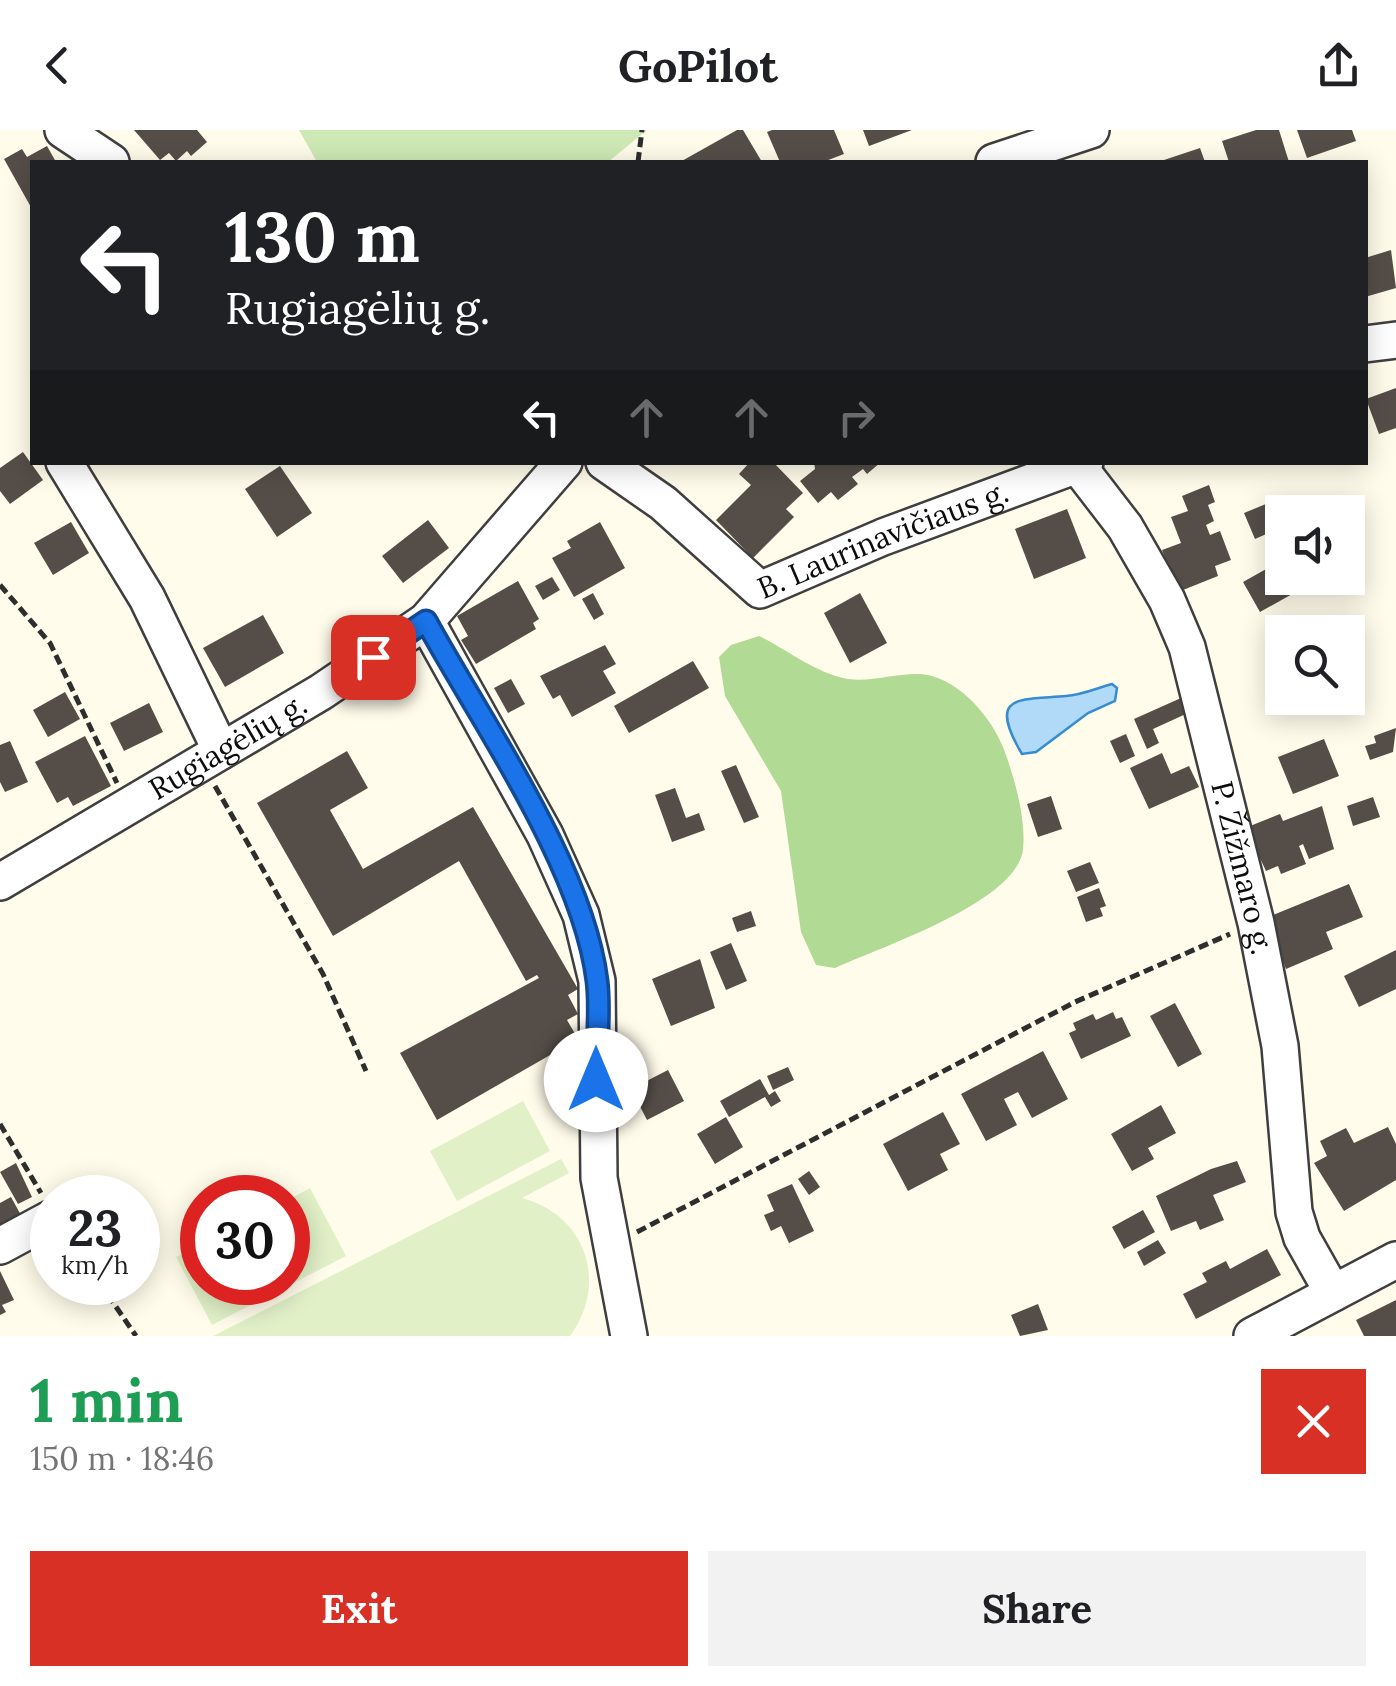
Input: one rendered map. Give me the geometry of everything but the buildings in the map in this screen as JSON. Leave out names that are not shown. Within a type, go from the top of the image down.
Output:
[{"type":"street","points":[[63,130],[108,160]]},
{"type":"street","points":[[1000,160],[1091,130]]},
{"type":"street","points":[[1368,344],[1396,340]]},
{"type":"street","points":[[66,465],[148,598],[211,756]]},
{"type":"street","name":"Rugiagėlių g.","points":[[0,882],[321,692],[426,621],[561,465]]},
{"type":"street","name":"B. Laurinavičiaus g.","points":[[608,465],[662,503],[760,590],[883,537],[1079,465]]},
{"type":"street","name":"P. Žižmaro g.","points":[[1083,465],[1125,527],[1167,600],[1186,647],[1256,923],[1280,1046],[1294,1212],[1302,1238],[1333,1293]]},
{"type":"street","points":[[426,621],[546,835],[580,915],[597,981],[599,1178],[629,1336]]},
{"type":"street","points":[[0,1246],[30,1222]]},
{"type":"street","points":[[1252,1336],[1396,1260]]},
{"type":"path","points":[[638,160],[642,130]]},
{"type":"path","points":[[0,585],[50,644],[128,805]]},
{"type":"path","points":[[211,756],[323,974],[366,1071]]},
{"type":"path","points":[[613,1240],[652,1227],[1075,1002],[1256,923]]},
{"type":"path","points":[[0,1124],[30,1176]]},
{"type":"path","points":[[115,1305],[136,1336]]},
{"type":"green space","points":[[299,130],[647,130],[610,160],[316,160]]},
{"type":"green space","points":[[759,636],[814,667],[848,679],[932,676],[957,688],[979,708],[1002,745],[1017,791],[1023,827],[1023,849],[1015,868],[998,887],[913,935],[835,968],[816,965],[801,932],[781,791],[725,696],[719,657],[731,645]]},
{"type":"green space","points":[[523,1101],[550,1151],[457,1201],[430,1151]]},
{"type":"green space","points":[[561,1159],[569,1173],[522,1198],[562,1219],[585,1254],[588,1294],[582,1316],[570,1336],[213,1336],[274,1305],[310,1305],[310,1287]]},
{"type":"green space","points":[[310,1188],[346,1256],[310,1275]]},
{"type":"green space","points":[[201,1305],[251,1305],[212,1325]]},
{"type":"water","points":[[1112,684],[1117,688],[1115,701],[1088,713],[1036,752],[1022,754],[1007,720],[1013,704],[1078,694]]},
{"type":"route","points":[[373,657],[426,621],[546,835],[580,915],[597,981],[596,1080]]}]
